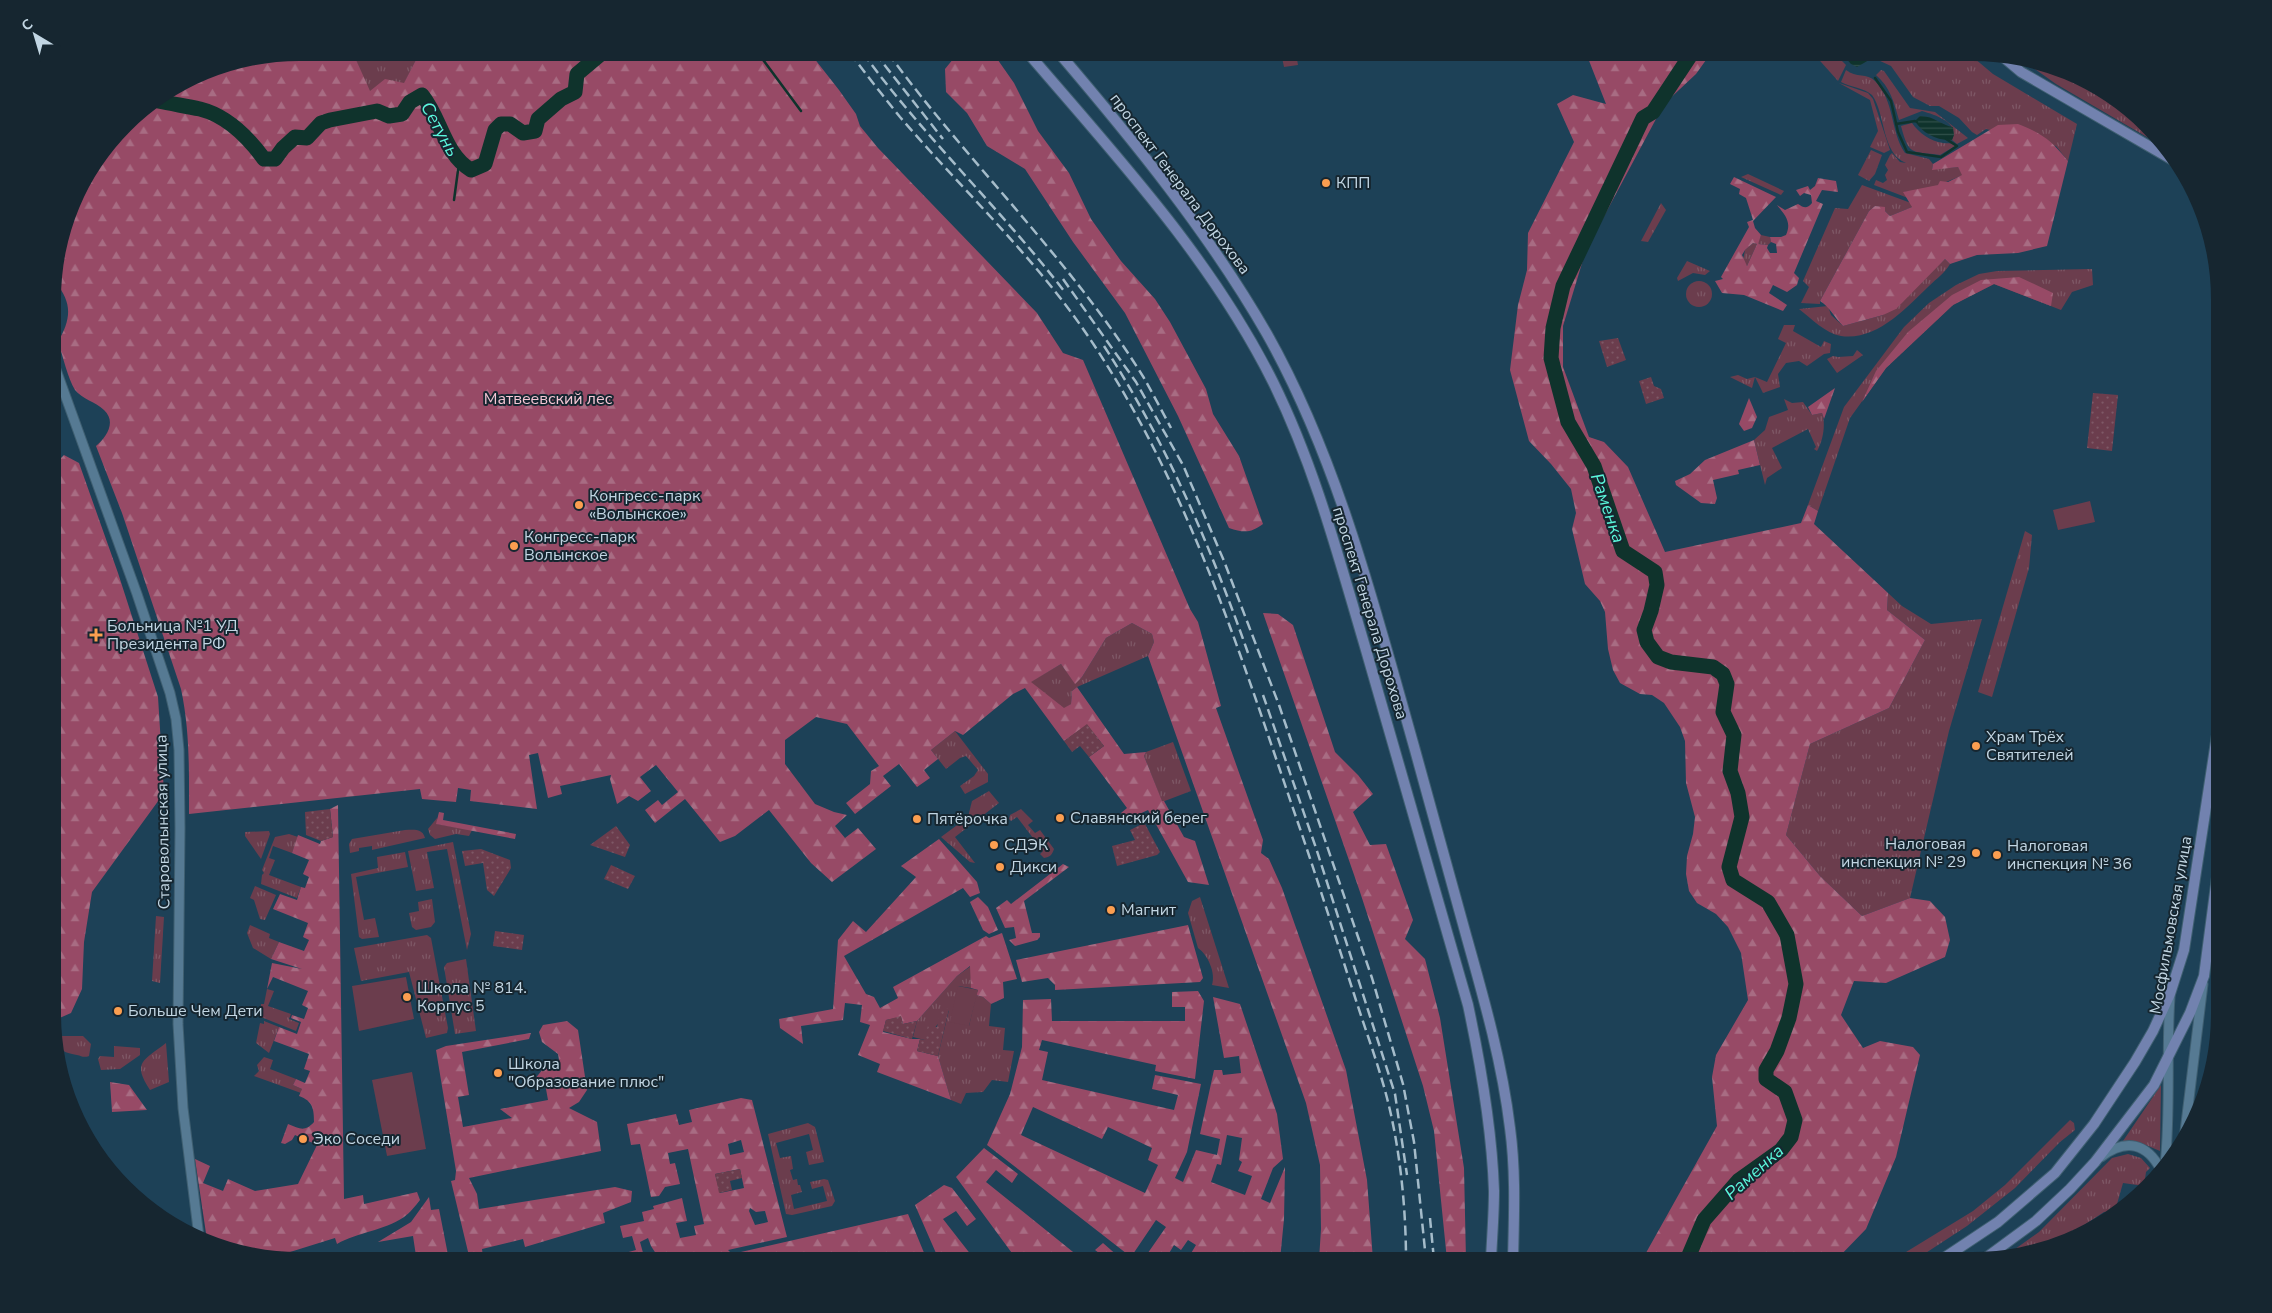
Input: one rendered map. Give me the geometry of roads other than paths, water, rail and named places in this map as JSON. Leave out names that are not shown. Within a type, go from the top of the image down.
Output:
[{"type":"main road","name":"проспект Генерала Дорохова","points":[[1036,61],[1145,188],[1192,249],[1252,343],[1274,383],[1300,442],[1345,578],[1468,1004],[1488,1114],[1494,1191],[1492,1252]]},
{"type":"main road","name":"проспект Генерала Дорохова","points":[[1066,61],[1160,177],[1207,240],[1240,290],[1289,377],[1314,432],[1337,492],[1402,704],[1497,1048],[1511,1139],[1514,1186],[1513,1252]]},
{"type":"main road","points":[[2012,65],[2021,72],[2162,153]]},
{"type":"main road","name":"Мосфильмовская улица","points":[[2170,994],[2186,941],[2211,782]]},
{"type":"main road","points":[[1996,1251],[2036,1221],[2095,1162],[2154,1085],[2190,1012],[2204,976],[2211,923]]},
{"type":"main road","points":[[1953,1252],[1998,1222],[2055,1173],[2094,1124],[2135,1062],[2170,994]]},
{"type":"street","name":"Староволынская улица","points":[[61,384],[137,594],[170,693],[176,720],[179,750],[180,828],[178,1024],[183,1108],[198,1229]]},
{"type":"street","points":[[2187,1118],[2204,976]]},
{"type":"street","name":"Мосфильмовская улица","points":[[2167,1152],[2170,1127],[2168,1058],[2170,994]]},
{"type":"street","points":[[2095,1162],[2119,1146],[2131,1146],[2144,1149],[2157,1165]]},
{"type":"waterway","name":"Сетунь","points":[[165,102],[200,109],[220,117],[237,128],[264,159],[275,159],[295,137],[307,138],[321,123],[377,111],[389,116],[402,114],[410,102],[422,95],[455,155],[471,170],[485,164],[495,130],[501,124],[510,124],[523,133],[535,131],[538,119],[561,99],[575,92],[577,74],[592,61]]},
{"type":"waterway","points":[[764,61],[801,111]]},
{"type":"waterway","name":"Раменка","points":[[1687,61],[1653,112],[1643,118],[1563,286],[1553,328],[1551,358],[1568,422],[1594,466],[1623,551],[1655,572],[1657,585],[1644,630],[1647,642],[1658,657],[1671,662],[1713,667],[1723,674],[1727,684],[1723,712],[1734,735],[1730,771],[1738,793],[1742,817],[1729,867],[1733,880],[1768,902],[1787,935],[1796,984],[1789,1018],[1777,1051],[1766,1070],[1766,1079],[1785,1092],[1795,1120],[1791,1137],[1781,1150],[1739,1180],[1704,1220],[1690,1252]]},
{"type":"waterway","points":[[1875,78],[1891,101],[1898,132],[1907,152],[1941,157],[1957,146],[1946,139]]},
{"type":"waterway","points":[[1896,124],[1917,122]]},
{"type":"waterway","points":[[454,200],[459,163]]},
{"type":"railway","points":[[856,61],[900,117],[1026,256],[1073,314],[1128,400],[1186,516],[1255,697],[1376,1059],[1392,1117],[1399,1158],[1405,1220],[1406,1252]]},
{"type":"railway","points":[[869,61],[911,114],[1015,231],[1064,291]]},
{"type":"railway","points":[[881,61],[943,139]]},
{"type":"railway","points":[[894,61],[919,94],[1085,293],[1144,378],[1171,428]]},
{"type":"railway","points":[[1063,279],[1136,382],[1183,465],[1224,561],[1279,705],[1372,978],[1403,1084],[1414,1142],[1425,1252]]},
{"type":"railway","points":[[1104,346],[1147,419],[1185,495],[1218,573],[1248,653]]},
{"type":"railway","points":[[1263,695],[1316,848],[1395,1094],[1407,1175]]},
{"type":"railway","points":[[1430,1218],[1433,1252]]},
{"type":"place","name":"КПП","points":[[1326,183]]},
{"type":"place","name":"Конгресс-парк «Волынское»","points":[[579,505]]},
{"type":"place","name":"Конгресс-парк Волынское","points":[[514,546]]},
{"type":"place","name":"Больница №1 УД Президента РФ","points":[[96,635]]},
{"type":"place","name":"Храм Трёх Святителей","points":[[1976,746]]},
{"type":"place","name":"Славянский берег","points":[[1060,818]]},
{"type":"place","name":"Пятёрочка","points":[[917,819]]},
{"type":"place","name":"СДЭК","points":[[994,845]]},
{"type":"place","name":"Налоговая инспекция № 29","points":[[1976,853]]},
{"type":"place","name":"Налоговая инспекция № 36","points":[[1997,855]]},
{"type":"place","name":"Дикси","points":[[1000,867]]},
{"type":"place","name":"Магнит","points":[[1111,910]]},
{"type":"place","name":"Школа № 814. Корпус 5","points":[[407,997]]},
{"type":"place","name":"Больше Чем Дети","points":[[118,1011]]},
{"type":"place","name":"Школа \"Образование плюс\"","points":[[498,1073]]},
{"type":"place","name":"Эко Соседи","points":[[303,1139]]},
{"type":"park label","name":"Матвеевский лес","points":[[548,399]]}]
